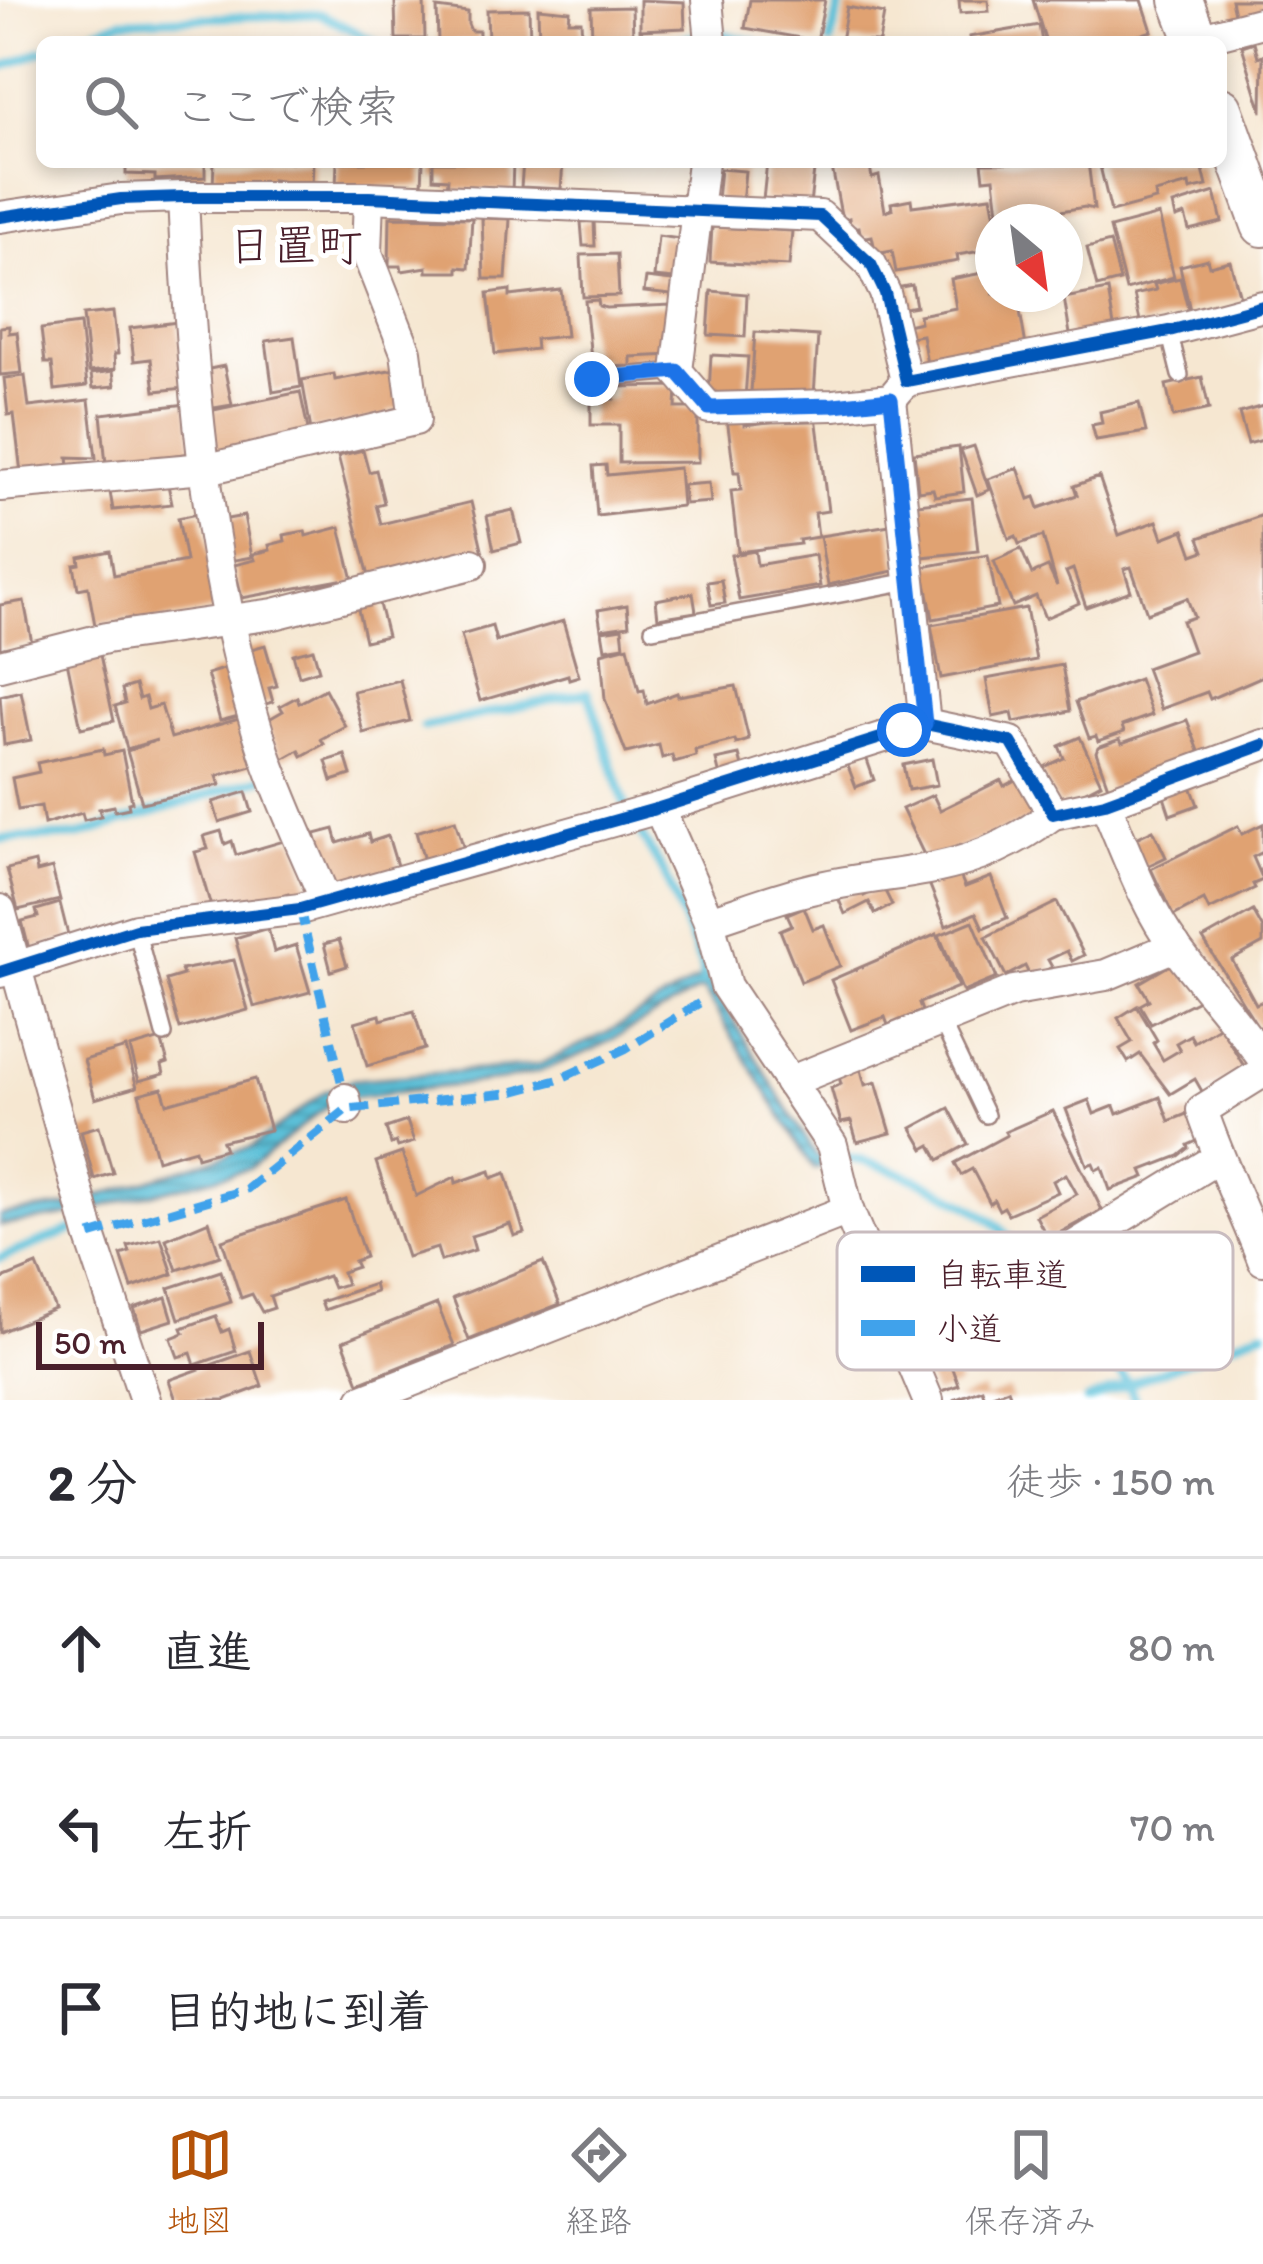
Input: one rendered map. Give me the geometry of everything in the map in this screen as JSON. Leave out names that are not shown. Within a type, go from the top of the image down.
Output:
[{"type":"main road","points":[[1181,0],[1192,36]]},
{"type":"main road","points":[[1227,124],[1261,210]]},
{"type":"street","points":[[707,0],[710,36]]},
{"type":"street","points":[[1211,36],[1263,22]]},
{"type":"street","points":[[702,168],[677,371],[709,408],[834,405],[1263,306]]},
{"type":"street","points":[[183,197],[190,360],[230,622],[266,758],[326,901]]},
{"type":"street","points":[[0,217],[121,199],[183,197],[369,197],[820,216],[871,264],[885,293],[899,390],[910,580],[925,724]]},
{"type":"street","points":[[0,486],[216,466],[415,420],[406,352],[368,253],[369,197]]},
{"type":"street","points":[[0,665],[106,638],[230,622],[472,564]]},
{"type":"street","points":[[8,969],[136,929],[300,909],[659,808],[925,724],[1011,742],[1053,814]]},
{"type":"street","points":[[709,921],[808,890],[969,862],[1025,835],[1053,814],[1105,803],[1263,745]]},
{"type":"street","points":[[1105,803],[1148,901],[1174,946],[1229,1009],[1263,1059]]},
{"type":"street","points":[[659,808],[709,921],[716,992],[790,1082],[836,1159],[858,1232]]},
{"type":"street","points":[[0,910],[8,969],[145,1400]]},
{"type":"street","points":[[790,1082],[1014,991],[1132,967],[1174,946]]},
{"type":"street","points":[[1263,1072],[1202,1110],[1263,1260]]},
{"type":"street","points":[[1097,1232],[1218,1158]]},
{"type":"street","points":[[363,1400],[848,1210]]},
{"type":"street","points":[[916,1370],[928,1400]]},
{"type":"lane","points":[[1169,331],[1180,375]]},
{"type":"lane","points":[[592,379],[677,371]]},
{"type":"lane","points":[[653,629],[910,580]]},
{"type":"lane","points":[[136,929],[164,1034]]},
{"type":"lane","points":[[941,1021],[986,1115]]},
{"type":"water","points":[[705,975],[817,1156],[845,1154],[846,1159],[814,1169],[704,991],[699,990],[597,1048],[538,1072],[336,1099],[249,1169],[65,1216],[0,1226],[0,1215],[68,1206],[252,1147],[324,1092],[351,1080],[538,1065],[608,1032]]},
{"type":"building","points":[[640,0],[684,2],[685,28],[640,30]]},
{"type":"building","points":[[750,0],[825,0],[818,36],[745,28]]},
{"type":"building","points":[[959,0],[988,0],[989,11],[960,13]]},
{"type":"building","points":[[1033,0],[1142,0],[1152,31],[1136,36],[1044,36]]},
{"type":"building","points":[[1231,0],[1263,0],[1263,17],[1236,23]]},
{"type":"building","points":[[424,1],[425,36],[396,36],[395,2]]},
{"type":"building","points":[[632,7],[633,36],[592,36],[591,8]]},
{"type":"building","points":[[847,7],[884,14],[880,36],[842,36]]},
{"type":"building","points":[[437,8],[468,12],[471,31],[479,31],[479,36],[438,36]]},
{"type":"building","points":[[538,8],[570,11],[569,21],[581,21],[582,36],[539,36]]},
{"type":"building","points":[[529,9],[530,36],[488,36],[487,10]]},
{"type":"building","points":[[1039,25],[1041,36],[975,36]]},
{"type":"building","points":[[1254,42],[1258,57],[1263,55],[1262,112],[1242,46]]},
{"type":"building","points":[[126,168],[205,168],[205,177],[155,180],[155,175],[126,174]]},
{"type":"building","points":[[214,168],[313,168],[312,185],[272,180],[272,191],[213,188]]},
{"type":"building","points":[[337,168],[423,168],[422,186],[336,187]]},
{"type":"building","points":[[433,168],[513,168],[512,192],[447,189],[448,179],[433,178]]},
{"type":"building","points":[[523,168],[563,168],[561,189],[521,187]]},
{"type":"building","points":[[766,168],[814,168],[810,204],[763,200]]},
{"type":"building","points":[[832,168],[870,168],[872,178],[879,176],[885,211],[892,209],[891,203],[911,199],[912,206],[991,196],[993,204],[975,204],[975,252],[957,255],[958,261],[896,272],[892,251],[876,254],[872,236],[861,238],[859,227],[850,228],[849,218],[842,220]]},
{"type":"building","points":[[983,168],[1089,168],[1094,209],[1083,204],[997,204],[994,178],[984,179]]},
{"type":"building","points":[[1100,168],[1202,168],[1207,186],[1190,190],[1189,184],[1155,193],[1156,200],[1111,212]]},
{"type":"building","points":[[720,169],[745,171],[742,203],[717,200]]},
{"type":"building","points":[[1215,192],[1222,222],[1189,230],[1185,215],[1176,218],[1173,205]]},
{"type":"building","points":[[1159,215],[1174,277],[1126,290],[1110,228]]},
{"type":"building","points":[[390,217],[472,218],[469,268],[427,272],[427,267],[402,271],[401,266],[389,266]]},
{"type":"building","points":[[482,218],[510,219],[506,279],[484,279]]},
{"type":"building","points":[[594,221],[595,246],[583,246],[581,222]]},
{"type":"building","points":[[712,227],[792,231],[789,266],[710,262]]},
{"type":"building","points":[[658,236],[688,240],[684,280],[654,277]]},
{"type":"building","points":[[1110,242],[1120,281],[1097,287],[1087,248]]},
{"type":"building","points":[[617,254],[619,296],[583,297],[581,255]]},
{"type":"building","points":[[1207,259],[1209,266],[1230,261],[1240,297],[1190,310],[1180,266]]},
{"type":"building","points":[[975,274],[975,312],[1020,312],[1026,346],[927,364],[922,335],[909,337],[907,325],[920,322],[919,315],[956,308],[951,279]]},
{"type":"building","points":[[646,278],[681,282],[680,296],[644,292]]},
{"type":"building","points":[[1180,278],[1189,313],[1141,325],[1134,295]]},
{"type":"building","points":[[912,285],[916,306],[899,309],[896,288]]},
{"type":"building","points":[[510,290],[510,296],[561,290],[566,336],[535,339],[536,349],[495,354],[488,293]]},
{"type":"building","points":[[1108,290],[1115,332],[1071,340],[1066,312],[1083,312],[1083,295]]},
{"type":"building","points":[[711,291],[747,294],[745,337],[708,335]]},
{"type":"building","points":[[598,300],[606,308],[671,305],[673,355],[631,357],[631,366],[606,367],[605,358],[591,359],[585,301]]},
{"type":"building","points":[[113,312],[115,369],[89,372],[83,315]]},
{"type":"building","points":[[178,322],[185,388],[155,391],[151,359],[134,361],[130,328]]},
{"type":"building","points":[[80,324],[87,386],[55,390],[52,363],[45,363],[41,329]]},
{"type":"building","points":[[9,326],[9,333],[17,332],[22,373],[0,375],[0,327]]},
{"type":"building","points":[[755,332],[818,336],[814,395],[751,392]]},
{"type":"building","points":[[294,337],[301,387],[273,392],[266,341]]},
{"type":"building","points":[[711,355],[748,357],[745,398],[709,396]]},
{"type":"building","points":[[224,366],[232,405],[208,409],[200,371]]},
{"type":"building","points":[[395,369],[403,408],[388,411],[389,416],[311,430],[302,380],[334,374],[335,380]]},
{"type":"building","points":[[113,371],[115,386],[93,388],[91,374]]},
{"type":"building","points":[[25,376],[29,407],[89,400],[96,458],[68,457],[69,467],[21,473],[4,378]]},
{"type":"building","points":[[1202,377],[1209,409],[1173,417],[1166,385]]},
{"type":"building","points":[[677,386],[676,408],[698,408],[698,462],[619,463],[619,425],[591,425],[591,399],[614,399],[614,387]]},
{"type":"building","points":[[300,392],[309,434],[217,453],[209,411]]},
{"type":"building","points":[[1139,403],[1146,432],[1096,440],[1092,425],[1102,423],[1100,412]]},
{"type":"building","points":[[187,404],[193,453],[106,464],[101,414]]},
{"type":"building","points":[[1263,406],[1263,440],[1248,444],[1239,413]]},
{"type":"building","points":[[743,416],[744,425],[816,416],[828,511],[815,513],[818,537],[738,552],[731,491],[741,490],[727,418]]},
{"type":"building","points":[[974,446],[989,490],[977,495],[961,450]]},
{"type":"building","points":[[959,447],[964,492],[935,496],[933,489],[918,491],[914,453]]},
{"type":"building","points":[[363,450],[369,472],[376,470],[384,503],[376,505],[381,524],[471,502],[483,553],[370,580],[338,456]]},
{"type":"building","points":[[606,465],[607,475],[679,468],[682,506],[597,516],[593,466]]},
{"type":"building","points":[[1018,468],[1029,499],[1035,497],[1039,508],[1077,495],[1074,486],[1099,477],[1119,535],[1157,521],[1163,538],[1184,530],[1193,555],[1204,551],[1199,538],[1263,515],[1263,676],[1210,699],[1207,692],[1161,709],[1146,668],[1193,651],[1182,621],[1194,617],[1187,598],[1147,613],[1131,567],[1124,569],[1131,591],[1086,607],[1073,569],[1066,572],[1079,603],[1045,618],[1036,596],[1013,606],[994,561],[1021,549],[1032,574],[1048,567],[1057,586],[1043,536],[1019,544],[1016,536],[1009,539],[988,479]]},
{"type":"building","points":[[167,480],[172,504],[113,510],[110,492]]},
{"type":"building","points":[[709,483],[711,502],[685,504],[683,485]]},
{"type":"building","points":[[972,498],[978,551],[922,557],[917,504]]},
{"type":"building","points":[[513,510],[521,543],[494,550],[487,516]]},
{"type":"building","points":[[201,513],[219,609],[133,626],[131,618],[95,625],[88,587],[78,589],[74,565],[80,564],[79,557],[110,551],[114,575],[186,561],[178,518]]},
{"type":"building","points":[[244,516],[252,557],[229,561],[222,520]]},
{"type":"building","points":[[890,525],[898,570],[828,585],[820,536]]},
{"type":"building","points":[[340,527],[354,584],[342,587],[340,580],[242,598],[234,565],[255,560],[253,554],[285,541],[284,535],[305,531],[306,536]]},
{"type":"building","points":[[755,551],[757,565],[815,555],[820,586],[739,600],[731,555]]},
{"type":"building","points":[[988,555],[998,607],[933,619],[923,567]]},
{"type":"building","points":[[721,580],[725,603],[711,605],[707,582]]},
{"type":"building","points":[[693,593],[696,612],[658,618],[656,600]]},
{"type":"building","points":[[378,600],[387,636],[365,641],[357,605]]},
{"type":"building","points":[[24,601],[32,643],[0,649],[0,605]]},
{"type":"building","points":[[627,605],[629,625],[601,629],[598,610]]},
{"type":"building","points":[[1026,608],[1036,660],[941,678],[931,625]]},
{"type":"building","points":[[563,621],[579,676],[569,679],[568,675],[480,701],[461,635],[492,626],[496,641]]},
{"type":"building","points":[[622,628],[624,646],[605,649],[602,631]]},
{"type":"building","points":[[265,645],[277,686],[269,688],[273,702],[260,706],[244,651]]},
{"type":"building","points":[[628,646],[647,704],[677,693],[736,686],[749,740],[695,750],[696,756],[674,762],[672,755],[662,758],[659,745],[626,753],[605,699],[601,653]]},
{"type":"building","points":[[313,649],[319,670],[299,676],[293,654]]},
{"type":"building","points":[[100,655],[114,721],[81,728],[67,661]]},
{"type":"building","points":[[1062,665],[1070,711],[1014,722],[1012,713],[993,717],[986,679]]},
{"type":"building","points":[[233,666],[246,714],[220,721],[207,674]]},
{"type":"building","points":[[1139,679],[1152,715],[1122,726],[1124,732],[1098,741],[1096,736],[1089,738],[1076,702]]},
{"type":"building","points":[[400,680],[410,721],[363,733],[353,691]]},
{"type":"building","points":[[135,685],[148,709],[161,705],[171,738],[239,719],[252,766],[217,776],[220,785],[142,803],[127,751],[157,740],[127,749],[115,706],[125,703],[122,689]]},
{"type":"building","points":[[325,689],[345,726],[302,756],[299,750],[283,759],[264,722],[283,711],[280,706],[297,697],[299,703]]},
{"type":"building","points":[[21,691],[31,740],[4,745],[0,696]]},
{"type":"building","points":[[1187,720],[1201,756],[1109,789],[1098,747]]},
{"type":"building","points":[[1080,737],[1101,783],[1059,805],[1040,769],[1064,758],[1059,746]]},
{"type":"building","points":[[103,749],[104,755],[122,751],[132,802],[129,808],[115,811],[114,806],[99,809],[101,816],[84,820],[82,813],[44,824],[41,806],[18,810],[12,778],[39,772],[37,763]]},
{"type":"building","points":[[865,754],[874,780],[856,787],[846,761]]},
{"type":"building","points":[[345,755],[351,775],[332,781],[326,761]]},
{"type":"building","points":[[739,755],[744,774],[721,780],[716,760]]},
{"type":"building","points":[[932,759],[937,785],[908,790],[903,765]]},
{"type":"building","points":[[1021,777],[1040,816],[927,861],[902,809],[933,795],[940,810],[1001,780],[1004,786]]},
{"type":"building","points":[[1189,781],[1198,805],[1170,815],[1162,791]]},
{"type":"building","points":[[246,792],[252,812],[219,822],[213,802]]},
{"type":"building","points":[[455,820],[465,852],[425,864],[416,832]]},
{"type":"building","points":[[1263,824],[1263,852],[1253,857],[1263,880],[1209,910],[1204,900],[1173,916],[1151,869],[1238,826],[1242,834]]},
{"type":"building","points":[[334,829],[338,843],[368,834],[370,842],[388,836],[398,869],[331,889],[315,834]]},
{"type":"building","points":[[1153,830],[1166,857],[1143,868],[1130,841]]},
{"type":"building","points":[[221,831],[225,844],[232,841],[236,855],[294,838],[309,887],[303,889],[304,894],[289,898],[288,894],[212,910],[195,852],[208,849],[204,836]]},
{"type":"building","points":[[35,862],[37,872],[52,868],[60,900],[18,910],[7,869]]},
{"type":"building","points":[[958,871],[965,887],[991,877],[1007,918],[983,928],[976,913],[946,926],[929,883]]},
{"type":"building","points":[[883,887],[892,905],[875,914],[869,902],[845,914],[839,900],[861,889],[864,896]]},
{"type":"building","points":[[1057,902],[1084,955],[1072,961],[1067,951],[1048,960],[1052,967],[1031,978],[1025,966],[1006,976],[986,937]]},
{"type":"building","points":[[60,903],[69,939],[29,949],[22,921],[38,917],[36,910]]},
{"type":"building","points":[[804,907],[813,929],[824,925],[840,966],[801,982],[780,930],[792,925],[787,914]]},
{"type":"building","points":[[1253,911],[1263,929],[1263,943],[1232,960],[1256,1004],[1263,1001],[1263,1035],[1203,939]]},
{"type":"building","points":[[973,921],[997,978],[963,992],[939,935]]},
{"type":"building","points":[[268,928],[274,952],[296,945],[310,992],[254,1007],[235,938]]},
{"type":"building","points":[[937,934],[958,987],[919,1003],[922,1011],[888,1025],[885,1017],[851,1030],[831,980]]},
{"type":"building","points":[[339,940],[347,966],[331,971],[324,944]]},
{"type":"building","points":[[234,960],[248,1010],[180,1029],[166,980],[183,975],[181,970]]},
{"type":"building","points":[[1177,961],[1200,999],[1151,1024],[1140,1005],[1149,1000],[1139,983]]},
{"type":"building","points":[[1137,1006],[1163,1060],[1180,1050],[1176,1043],[1190,1035],[1194,1042],[1220,1026],[1245,1068],[1203,1093],[1195,1079],[1170,1094],[1140,1054],[1128,1062],[1120,1049],[1132,1042],[1118,1018]]},
{"type":"building","points":[[414,1011],[425,1049],[367,1066],[355,1022]]},
{"type":"building","points":[[161,1039],[168,1063],[162,1065],[164,1074],[139,1081],[130,1048]]},
{"type":"building","points":[[126,1048],[137,1087],[95,1099],[84,1060]]},
{"type":"building","points":[[860,1066],[865,1085],[876,1082],[891,1133],[857,1142],[851,1121],[841,1123],[831,1088],[841,1084],[838,1073]]},
{"type":"building","points":[[255,1079],[270,1130],[222,1141],[225,1149],[197,1157],[195,1149],[157,1160],[139,1094],[162,1088],[167,1104]]},
{"type":"building","points":[[1160,1097],[1169,1121],[1189,1113],[1199,1140],[1179,1156],[1142,1170],[1145,1177],[1110,1190],[1102,1167],[1096,1170],[1093,1163],[1087,1165],[1066,1109],[1089,1100],[1094,1114],[1114,1106],[1117,1114]]},
{"type":"building","points":[[949,1108],[968,1144],[939,1160],[931,1145],[924,1149],[912,1128]]},
{"type":"building","points":[[1053,1111],[1102,1210],[1061,1232],[1044,1232],[1036,1216],[1077,1194],[1066,1174],[1053,1181],[1058,1192],[1008,1214],[994,1200],[990,1203],[972,1169],[961,1175],[955,1163],[1007,1135],[1005,1132]]},
{"type":"building","points":[[407,1121],[414,1142],[391,1144],[386,1128]]},
{"type":"building","points":[[99,1126],[113,1173],[94,1179],[81,1131]]},
{"type":"building","points":[[402,1153],[416,1196],[455,1177],[456,1183],[490,1171],[492,1178],[506,1173],[524,1233],[514,1236],[510,1224],[471,1236],[475,1250],[441,1261],[437,1248],[407,1257],[376,1162]]},
{"type":"building","points":[[346,1200],[365,1257],[354,1261],[357,1267],[342,1272],[346,1284],[333,1288],[328,1276],[270,1296],[274,1308],[262,1312],[252,1294],[241,1298],[222,1240]]},
{"type":"building","points":[[209,1221],[220,1256],[177,1270],[166,1239]]},
{"type":"building","points":[[161,1238],[173,1274],[132,1288],[121,1255],[130,1252],[128,1246]]},
{"type":"building","points":[[543,1262],[560,1304],[469,1340],[453,1298]]},
{"type":"building","points":[[37,1265],[55,1309],[0,1332],[0,1280]]},
{"type":"building","points":[[221,1271],[231,1302],[179,1319],[169,1288]]},
{"type":"building","points":[[374,1284],[376,1292],[324,1310],[321,1302]]},
{"type":"building","points":[[166,1297],[173,1320],[141,1330],[134,1308]]},
{"type":"building","points":[[437,1304],[454,1345],[359,1383],[343,1341]]},
{"type":"building","points":[[216,1316],[222,1332],[229,1329],[236,1351],[195,1365],[191,1353],[178,1357],[171,1338],[184,1333],[182,1328]]},
{"type":"building","points":[[250,1351],[262,1386],[225,1400],[176,1400],[169,1380]]},
{"type":"building","points":[[925,1370],[954,1370],[959,1385],[934,1394]]},
{"type":"building","points":[[982,1389],[985,1398],[1008,1389],[1012,1400],[954,1400]]},
{"type":"waterway","points":[[832,36],[842,0]]},
{"type":"waterway","points":[[82,36],[121,21],[320,14],[363,36]]},
{"type":"waterway","points":[[723,34],[731,36]]},
{"type":"waterway","points":[[0,68],[36,53]]},
{"type":"waterway","points":[[424,727],[588,692],[625,805]]},
{"type":"waterway","points":[[0,839],[77,836],[262,778]]},
{"type":"waterway","points":[[637,828],[664,873],[702,966],[703,982]]},
{"type":"waterway","points":[[840,1158],[923,1182],[967,1204],[1003,1232]]},
{"type":"waterway","points":[[0,1258],[72,1230]]},
{"type":"waterway","points":[[1233,1343],[1263,1331]]},
{"type":"waterway","points":[[1117,1370],[1135,1400]]},
{"type":"waterway","points":[[1087,1400],[1164,1370]]},
{"type":"marked path","points":[[300,909],[341,1081]]},
{"type":"marked path","points":[[90,1235],[247,1189],[347,1109],[508,1093],[557,1080],[625,1049],[706,999]]},
{"type":"cycle path","points":[[0,217],[121,199],[183,197],[369,197],[820,216],[871,264],[885,293],[906,381],[1169,331],[1263,306]]},
{"type":"cycle path","points":[[0,972],[136,929],[300,909],[659,808],[925,724],[1011,742],[1053,814],[1105,803],[1263,745]]},
{"type":"district","name":"日置町","points":[[295,245]]},
{"type":"route","points":[[592,379],[677,371],[709,408],[891,399],[925,724],[904,730]]}]
